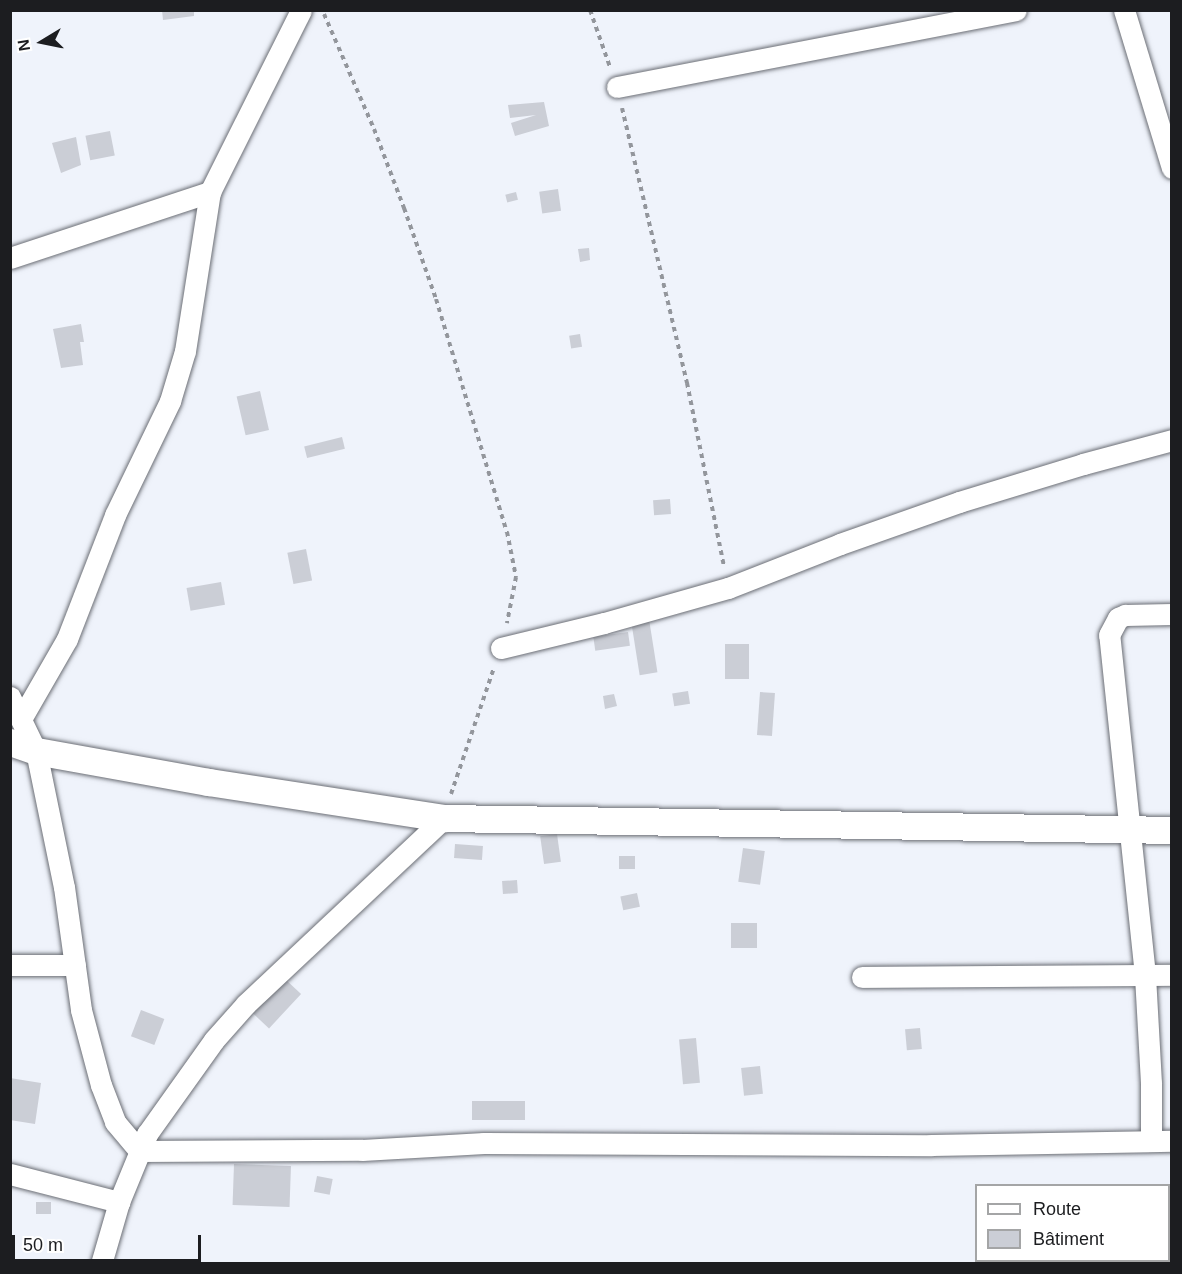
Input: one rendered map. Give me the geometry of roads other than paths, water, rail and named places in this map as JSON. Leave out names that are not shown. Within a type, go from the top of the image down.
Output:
[{"type":"street","points":[[16,731],[67,639],[116,515],[178,379],[185,351],[210,192],[301,10]]},
{"type":"street","points":[[617,87],[1016,10]]},
{"type":"street","points":[[1124,10],[1172,168]]},
{"type":"street","points":[[10,258],[210,192]]},
{"type":"street","points":[[501,648],[604,623],[728,588],[840,544],[959,502],[1083,464],[1172,440]]},
{"type":"street","points":[[139,1151],[362,1150],[496,1143],[931,1144],[1161,1141],[1151,1083],[1145,975],[1110,634],[1118,618],[1125,615],[1172,614]]},
{"type":"street","points":[[10,697],[16,731],[36,751],[64,887],[81,1010],[101,1085],[115,1122],[139,1151]]},
{"type":"street","points":[[36,751],[372,809],[444,818],[1172,830]]},
{"type":"street","points":[[101,1263],[119,1202],[147,1134],[214,1040],[246,1004],[444,818]]},
{"type":"street","points":[[10,965],[75,965]]},
{"type":"street","points":[[862,977],[1172,975]]},
{"type":"street","points":[[10,1173],[119,1202]]}]
